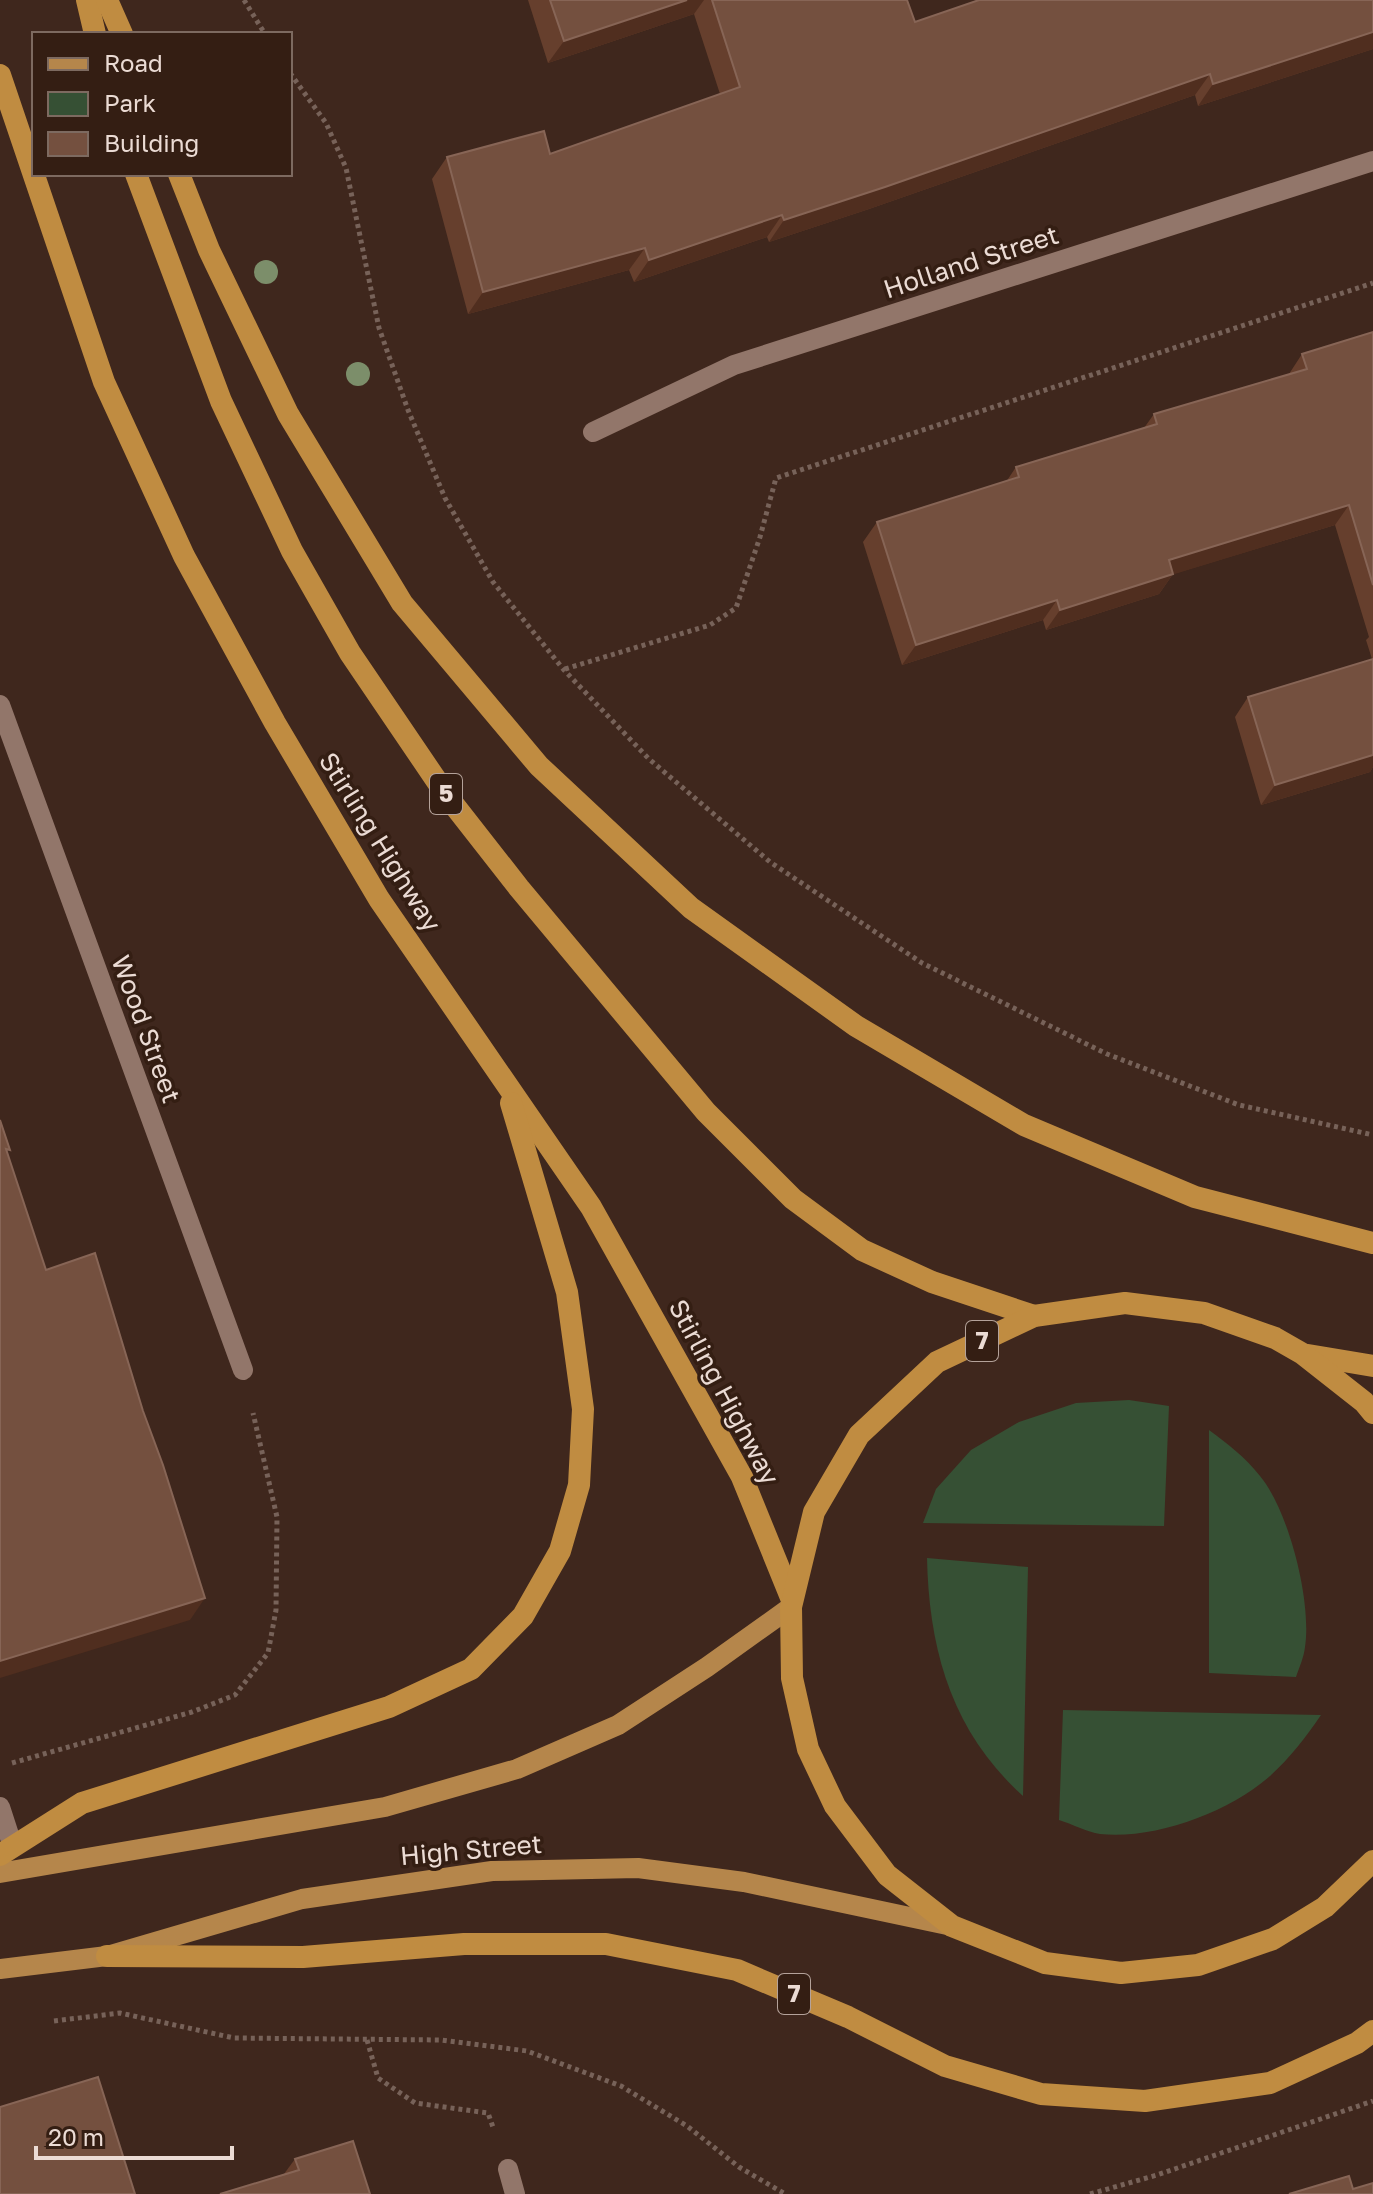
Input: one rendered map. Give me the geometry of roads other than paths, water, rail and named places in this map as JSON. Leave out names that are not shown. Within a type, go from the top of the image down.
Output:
[{"type":"highway","points":[[87,0],[95,32]]},
{"type":"highway","points":[[107,0],[121,32]]},
{"type":"highway","name":"Stirling Highway","points":[[0,75],[32,169]]},
{"type":"highway","name":"Stirling Highway","points":[[34,176],[104,382],[184,556],[275,723],[379,899],[591,1207],[742,1477],[792,1603]]},
{"type":"highway","name":"5","points":[[137,176],[221,401],[292,551],[350,653],[447,796],[510,877],[706,1112],[793,1199],[862,1250],[932,1282],[1034,1316]]},
{"type":"highway","points":[[180,176],[209,250],[288,414],[402,603],[539,766],[691,908],[856,1026],[1024,1125],[1195,1197],[1373,1243]]},
{"type":"highway","points":[[7,1851],[82,1803],[389,1707],[471,1669],[523,1616],[560,1551],[579,1485],[583,1409],[567,1292],[505,1082]]},
{"type":"highway","name":"7","points":[[792,1603],[814,1512],[859,1435],[937,1362],[1034,1316],[1125,1303],[1204,1313],[1275,1338],[1303,1354],[1373,1366]]},
{"type":"highway","points":[[1303,1354],[1364,1402],[1373,1413]]},
{"type":"highway","points":[[792,1603],[792,1678],[808,1749],[835,1806],[887,1875],[952,1926],[1045,1963],[1121,1973],[1198,1965],[1273,1939],[1325,1907],[1373,1861]]},
{"type":"highway","name":"7","points":[[107,1956],[303,1957],[464,1944],[606,1944],[737,1970],[848,2017],[945,2066],[1041,2094],[1145,2101],[1270,2083],[1357,2043],[1373,2031]]},
{"type":"main road","name":"High Street","points":[[0,1873],[385,1807],[517,1769],[618,1725],[707,1667],[792,1603]]},
{"type":"main road","name":"High Street","points":[[0,1969],[107,1956],[302,1899],[492,1871],[638,1868],[744,1882],[952,1926]]},
{"type":"street","name":"Holland Street","points":[[593,432],[734,365],[1373,161]]},
{"type":"street","name":"Wood Street","points":[[0,705],[243,1370]]},
{"type":"street","points":[[0,1807],[7,1851]]},
{"type":"street","points":[[508,2169],[515,2194]]}]
